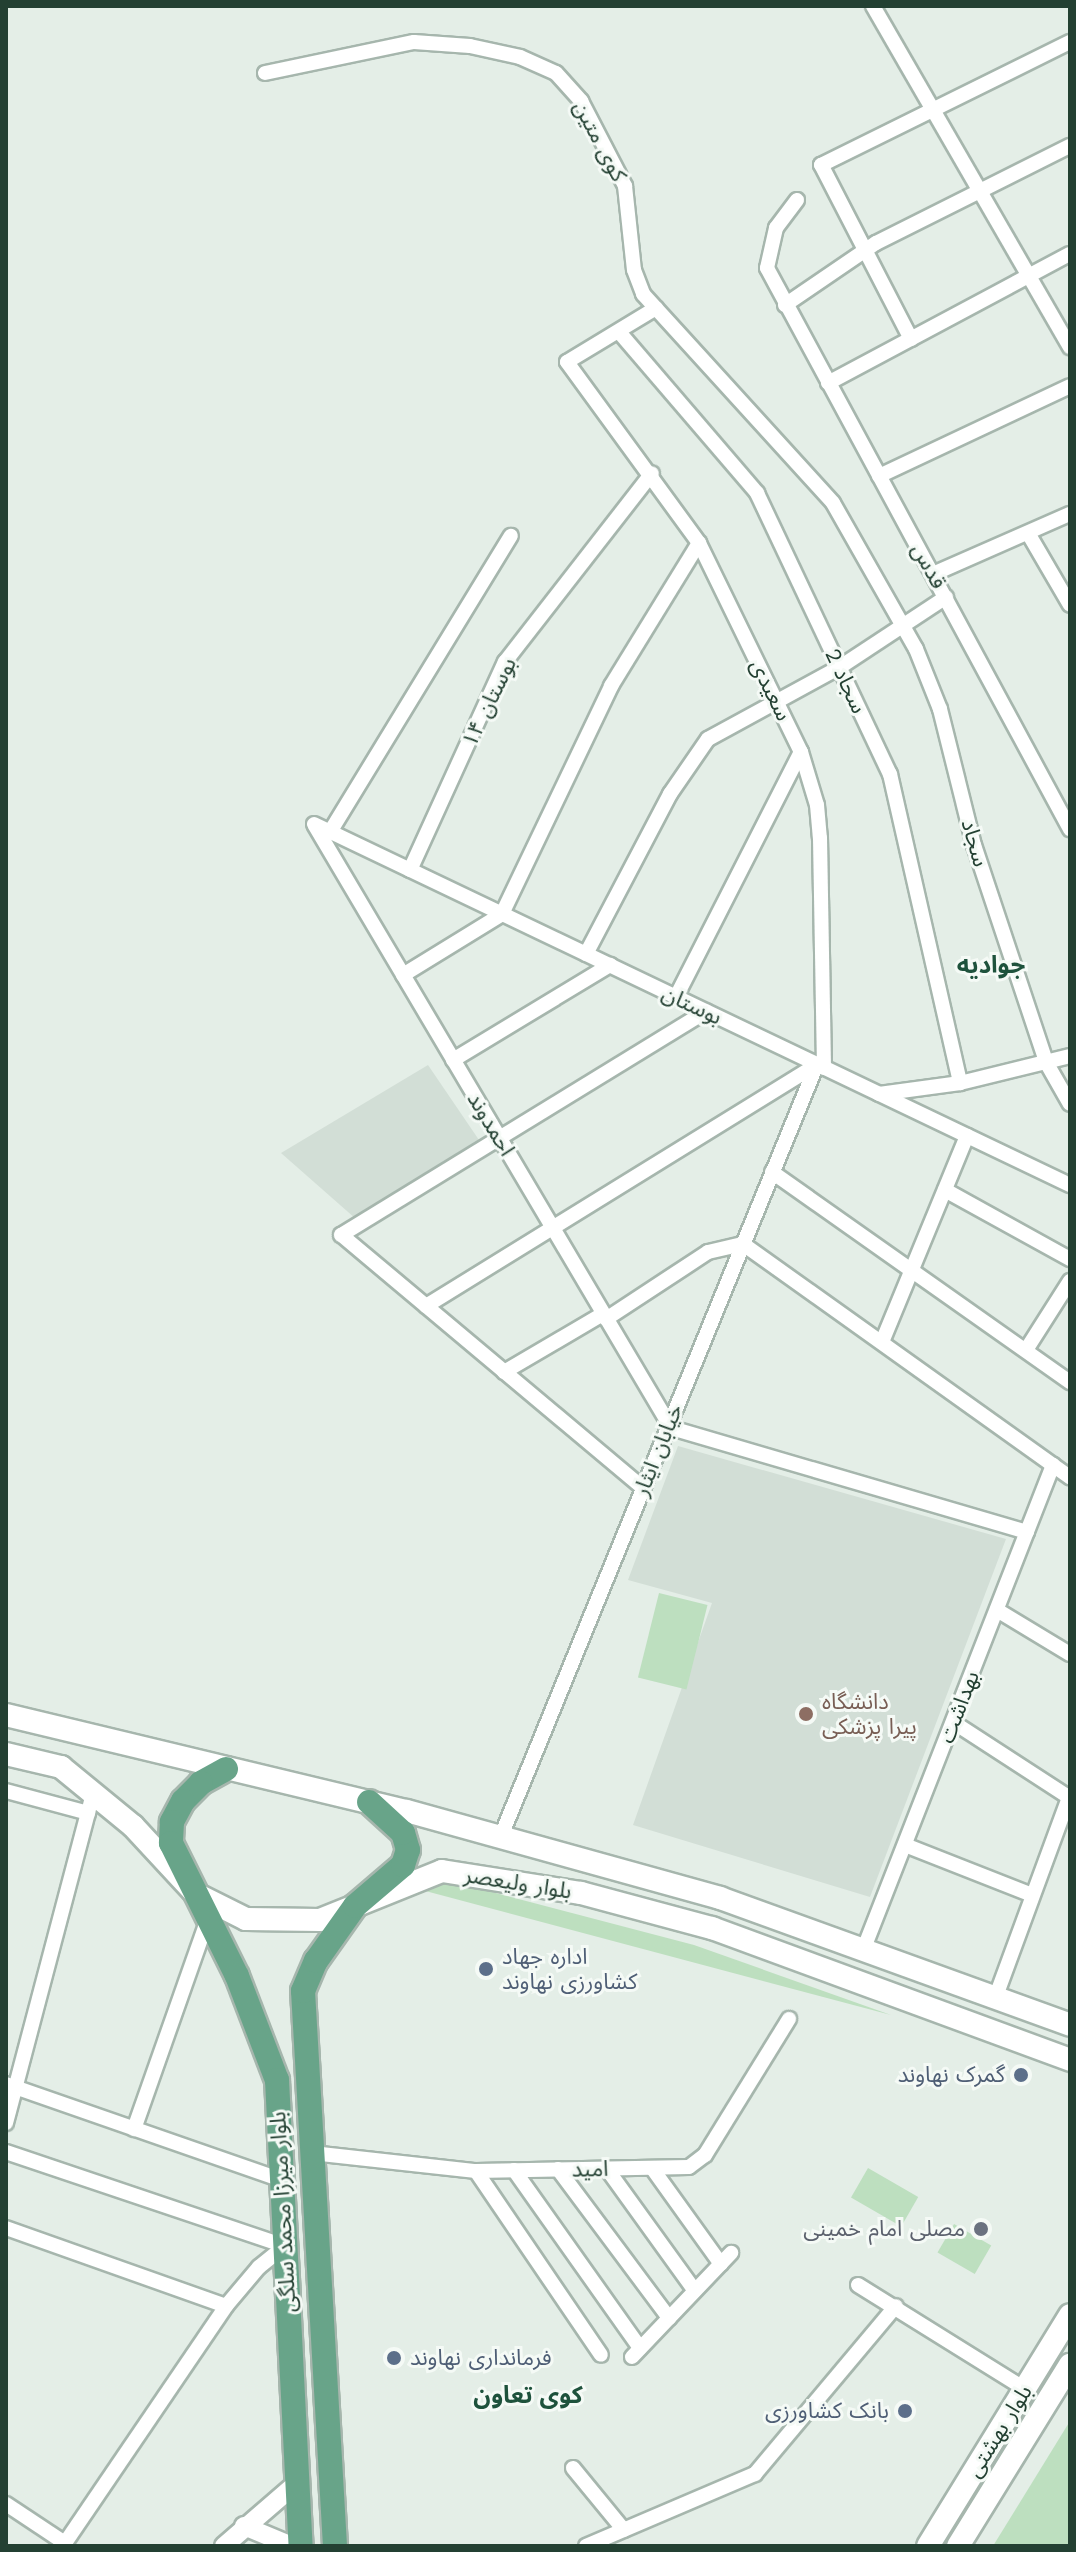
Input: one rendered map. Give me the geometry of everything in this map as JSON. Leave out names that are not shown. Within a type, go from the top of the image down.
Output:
[{"type":"main road","name":"بلوار ولیعصر","points":[[6,1715],[369,1802],[720,1898],[1070,2025]]},
{"type":"main road","name":"بلوار ولیعصر","points":[[6,1754],[61,1767],[91,1803],[133,1826],[196,1894],[231,1914],[265,1922],[320,1920],[442,1871],[581,1893],[712,1928],[1070,2060]]},
{"type":"main road","points":[[196,1894],[171,1843],[172,1822],[201,1783],[226,1769]]},
{"type":"main road","points":[[355,1906],[390,1879],[408,1850],[392,1820],[369,1802]]},
{"type":"main road","name":"بلوار میرزا محمد سلگی","points":[[196,1894],[209,1915],[277,2080],[301,2546]]},
{"type":"main road","points":[[712,1928],[720,1898]]},
{"type":"main road","name":"بلوار میرزا محمد سلگی","points":[[335,2546],[303,1991],[316,1961],[355,1906]]},
{"type":"main road","name":"بلوار بهشتی","points":[[928,2546],[1070,2315]]},
{"type":"main road","name":"بلوار بهشتی","points":[[958,2546],[1070,2365]]},
{"type":"street","points":[[873,6],[1070,347]]},
{"type":"street","name":"کوی متین","points":[[265,73],[414,42],[495,51],[556,73],[581,101],[621,175],[634,270],[659,311],[833,503],[903,625]]},
{"type":"street","points":[[911,339],[864,254],[821,165],[1070,42]]},
{"type":"street","points":[[785,305],[864,254],[979,190],[1070,146]]},
{"type":"street","name":"قدس","points":[[797,200],[776,228],[768,252],[767,268],[1070,829]]},
{"type":"street","points":[[828,383],[1070,254]]},
{"type":"street","points":[[620,333],[659,311]]},
{"type":"street","name":"سعیدی","points":[[620,333],[567,362],[652,473],[699,543],[801,752],[817,805],[820,838],[820,1066]]},
{"type":"street","name":"سجاد 2","points":[[620,333],[757,493],[890,774],[960,1083]]},
{"type":"street","points":[[879,476],[1070,386]]},
{"type":"street","name":"بوستان ۱۴","points":[[410,870],[505,662],[652,473]]},
{"type":"street","points":[[933,574],[1070,514]]},
{"type":"street","points":[[1028,533],[1070,605]]},
{"type":"street","points":[[330,832],[511,536]]},
{"type":"street","points":[[403,975],[502,914],[611,686],[699,543]]},
{"type":"street","points":[[586,954],[691,759],[708,739],[775,699],[840,667],[946,597]]},
{"type":"street","name":"سجاد","points":[[903,625],[940,709],[974,845],[1046,1062],[1070,1104]]},
{"type":"street","points":[[676,997],[801,752]]},
{"type":"street","name":"بوستان","points":[[314,824],[1070,1185]]},
{"type":"street","name":"احمدوند","points":[[314,824],[668,1426]]},
{"type":"street","points":[[453,1060],[610,965]]},
{"type":"street","points":[[643,1488],[341,1235],[706,1011]]},
{"type":"street","points":[[879,1094],[960,1083],[1070,1056]]},
{"type":"street","points":[[426,1306],[820,1066]]},
{"type":"street","name":"خیابان ایثار","points":[[501,1836],[772,1172],[820,1066]]},
{"type":"street","points":[[882,1342],[967,1136]]},
{"type":"street","points":[[772,1172],[1070,1382]]},
{"type":"street","points":[[945,1190],[1070,1259]]},
{"type":"street","points":[[504,1372],[605,1316],[708,1252],[743,1244],[1070,1477]]},
{"type":"street","points":[[1026,1350],[1070,1281]]},
{"type":"street","points":[[668,1426],[1027,1532]]},
{"type":"street","name":"بهداشت","points":[[864,1948],[1053,1465]]},
{"type":"street","points":[[997,1610],[1070,1654]]},
{"type":"street","points":[[953,1722],[1070,1797],[996,1996]]},
{"type":"street","points":[[6,1791],[91,1803],[12,2086],[6,2123]]},
{"type":"street","points":[[905,1845],[1032,1895]]},
{"type":"street","points":[[134,2129],[209,1915]]},
{"type":"street","name":"امید","points":[[312,2153],[476,2171],[689,2167],[705,2155],[789,2019]]},
{"type":"street","points":[[12,2086],[281,2180]]},
{"type":"street","points":[[6,2152],[285,2246]]},
{"type":"street","points":[[514,2170],[636,2353],[726,2258],[652,2168]]},
{"type":"street","points":[[558,2169],[669,2318]]},
{"type":"street","points":[[607,2169],[695,2291]]},
{"type":"street","points":[[476,2171],[601,2355]]},
{"type":"street","points":[[6,2228],[226,2306]]},
{"type":"street","points":[[6,2504],[64,2544],[226,2306],[259,2267],[285,2246]]},
{"type":"street","points":[[858,2285],[1025,2389]]},
{"type":"street","points":[[586,2546],[755,2474],[896,2306]]},
{"type":"street","points":[[573,2468],[624,2530]]},
{"type":"street","points":[[224,2546],[297,2483]]},
{"type":"street","points":[[244,2526],[292,2546]]},
{"type":"shaded area","points":[[428,1065],[479,1140],[356,1219],[281,1153]]},
{"type":"shaded area","name":"دانشگاه پیرا پزشکی","points":[[678,1446],[1006,1539],[870,1897],[633,1825],[712,1603],[628,1580]]},
{"type":"green space","points":[[659,1593],[708,1605],[686,1690],[638,1677]]},
{"type":"green space","points":[[435,1877],[694,1945],[891,2015],[418,1889]]},
{"type":"green space","points":[[868,2168],[918,2197],[901,2226],[851,2197]]},
{"type":"green space","points":[[954,2224],[991,2246],[975,2274],[937,2253]]},
{"type":"green space","points":[[1070,2421],[1070,2546],[993,2546]]},
{"type":"place","name":"دانشگاه پیرا پزشکی","points":[[806,1714]]},
{"type":"place","name":"اداره جهاد کشاورزی نهاوند","points":[[486,1969]]},
{"type":"place","name":"گمرک نهاوند","points":[[1021,2075]]},
{"type":"place","name":"مصلی امام خمینی","points":[[981,2229]]},
{"type":"place","name":"فرمانداری نهاوند","points":[[394,2358]]},
{"type":"place","name":"بانک کشاورزی","points":[[905,2411]]},
{"type":"district","name":"جوادیه","points":[[991,966]]},
{"type":"district","name":"کوی تعاون","points":[[528,2396]]}]
